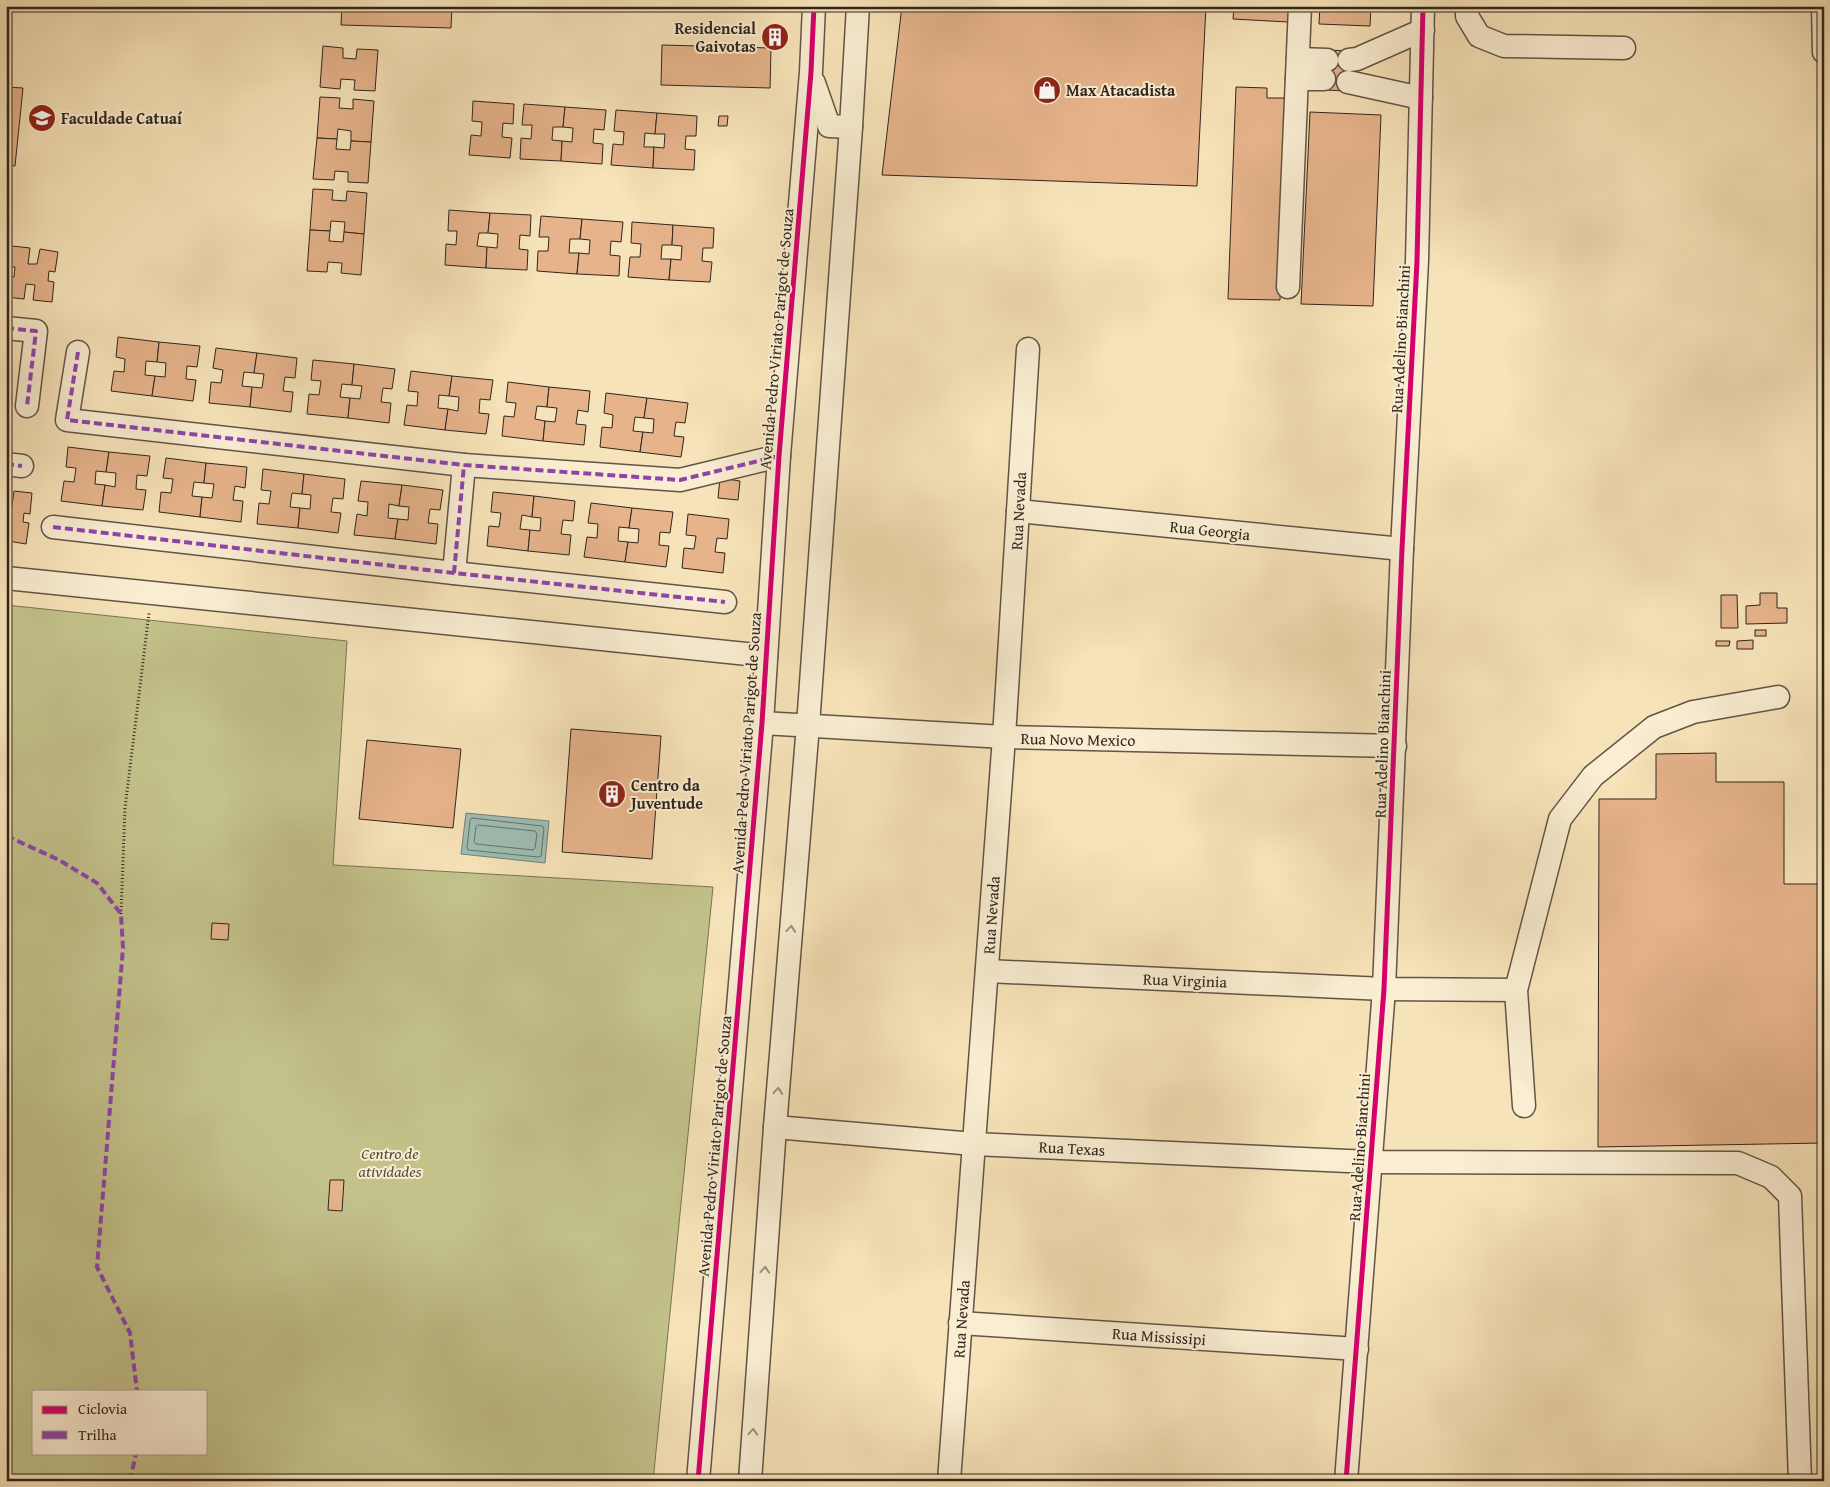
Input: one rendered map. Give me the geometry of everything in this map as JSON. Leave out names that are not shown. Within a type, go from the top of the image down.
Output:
[{"type":"street","name":"Avenida Pedro Viriato Parigot de Souza","points":[[698,1481],[762,723],[778,456],[811,72],[814,6]]},
{"type":"street","points":[[750,1481],[775,1127],[808,725],[858,6]]},
{"type":"street","points":[[1288,287],[1300,6]]},
{"type":"street","name":"Rua Adelino Bianchini","points":[[1346,1481],[1384,988],[1402,549],[1417,260],[1423,6]]},
{"type":"street","points":[[1467,6],[1467,16],[1479,36],[1504,46],[1624,48]]},
{"type":"street","points":[[1823,6],[1824,52]]},
{"type":"street","points":[[1421,98],[1349,71],[1357,59],[1423,30]]},
{"type":"street","points":[[1297,69],[1325,70]]},
{"type":"street","points":[[811,72],[829,126],[851,127]]},
{"type":"street","points":[[6,328],[36,331],[27,406]]},
{"type":"street","name":"Rua Nevada","points":[[949,1481],[1004,737],[1028,349]]},
{"type":"street","points":[[78,352],[67,420],[464,465],[680,480],[778,456]]},
{"type":"street","points":[[454,573],[464,465]]},
{"type":"street","name":"Rua Georgia","points":[[1018,511],[1402,549]]},
{"type":"street","points":[[54,527],[725,602]]},
{"type":"street","points":[[6,578],[766,656]]},
{"type":"street","points":[[1524,1106],[1516,990],[1560,819],[1593,776],[1654,727],[1693,712],[1778,697]]},
{"type":"street","name":"Rua Novo Mexico","points":[[762,723],[1004,737],[1395,746]]},
{"type":"street","name":"Rua Virginia","points":[[987,971],[1384,988],[1516,990]]},
{"type":"street","name":"Rua Texas","points":[[775,1127],[974,1144],[1370,1162],[1738,1163],[1771,1176],[1790,1196],[1800,1481]]},
{"type":"street","name":"Rua Mississipi","points":[[960,1324],[1357,1349]]},
{"type":"path","points":[[121,914],[125,808],[151,593]]},
{"type":"green space","name":"Centro de atividades","points":[[6,605],[347,641],[333,865],[713,887],[653,1481],[6,1481]]},
{"type":"water","points":[[466,813],[549,821],[545,863],[461,854]]},
{"type":"building","points":[[342,6],[452,6],[451,28],[341,25]]},
{"type":"building","name":"Max Atacadista","points":[[902,6],[1206,6],[1197,186],[882,175]]},
{"type":"building","points":[[1234,6],[1289,6],[1288,22],[1233,19]]},
{"type":"building","points":[[1320,6],[1371,6],[1370,26],[1319,24]]},
{"type":"building","name":"Residencial Gaivotas","points":[[769,30],[782,31],[782,45],[768,44]]},
{"type":"building","points":[[662,45],[771,48],[770,88],[661,85]]},
{"type":"building","points":[[323,46],[343,48],[343,58],[356,59],[357,49],[378,50],[375,91],[354,90],[355,80],[341,79],[340,89],[320,87]]},
{"type":"building","points":[[1327,50],[1350,51],[1347,91],[1324,90]]},
{"type":"building","name":"Faculdade Catuaí","points":[[6,87],[23,88],[15,166],[6,165]]},
{"type":"building","points":[[1236,87],[1267,88],[1267,98],[1287,98],[1280,300],[1228,299]]},
{"type":"building","points":[[320,97],[340,98],[339,108],[353,109],[353,99],[374,101],[371,142],[351,141],[351,131],[338,129],[337,139],[317,138]]},
{"type":"building","points":[[473,101],[514,104],[513,124],[503,123],[502,137],[512,138],[510,158],[469,155],[471,135],[481,136],[482,122],[472,121]]},
{"type":"building","points":[[524,104],[565,107],[563,127],[553,127],[552,140],[562,141],[561,161],[520,159],[521,138],[531,139],[532,125],[522,125]]},
{"type":"building","points":[[565,107],[606,110],[604,130],[594,129],[593,143],[603,144],[602,164],[561,161],[562,141],[572,142],[573,128],[563,127]]},
{"type":"building","points":[[616,110],[657,113],[655,134],[645,133],[644,147],[654,147],[653,168],[611,165],[613,144],[623,145],[624,132],[614,131]]},
{"type":"building","points":[[1310,112],[1381,115],[1373,306],[1301,304]]},
{"type":"building","points":[[657,113],[697,116],[696,136],[686,136],[685,149],[695,150],[694,170],[653,168],[654,147],[664,148],[665,134],[655,134]]},
{"type":"building","points":[[719,116],[728,116],[727,126],[718,126]]},
{"type":"building","points":[[317,138],[337,139],[336,149],[350,150],[351,141],[371,142],[368,183],[348,182],[348,172],[335,171],[334,180],[313,179]]},
{"type":"building","points":[[313,189],[333,190],[332,200],[346,201],[347,191],[367,193],[364,234],[344,232],[345,222],[331,221],[330,231],[310,230]]},
{"type":"building","points":[[449,210],[490,213],[488,233],[479,233],[477,246],[487,247],[486,268],[445,265],[446,244],[456,245],[457,231],[448,231]]},
{"type":"building","points":[[490,213],[531,215],[530,236],[520,235],[519,249],[528,250],[527,270],[486,268],[487,247],[497,248],[498,234],[488,233]]},
{"type":"building","points":[[541,216],[582,219],[580,239],[570,239],[569,253],[579,253],[577,274],[537,271],[538,251],[548,251],[549,237],[539,237]]},
{"type":"building","points":[[582,219],[623,222],[621,242],[611,241],[610,255],[620,256],[619,276],[577,274],[579,253],[589,254],[590,240],[580,239]]},
{"type":"building","points":[[632,222],[673,225],[672,245],[662,245],[661,259],[671,259],[669,280],[628,277],[630,257],[640,257],[641,244],[631,243]]},
{"type":"building","points":[[673,225],[714,228],[713,248],[703,248],[702,261],[712,262],[710,282],[669,280],[671,259],[681,260],[682,246],[672,245]]},
{"type":"building","points":[[310,230],[330,231],[329,241],[343,242],[344,232],[364,234],[361,275],[341,273],[342,263],[328,262],[327,272],[307,271]]},
{"type":"building","points":[[12,246],[30,248],[28,264],[37,264],[40,249],[58,252],[55,272],[49,271],[48,281],[54,282],[52,302],[33,300],[35,285],[26,284],[24,299],[6,297],[8,277],[14,277],[15,267],[9,267]]},
{"type":"building","points":[[118,337],[159,342],[157,362],[146,361],[145,375],[155,376],[152,396],[111,391],[114,371],[124,372],[125,359],[116,357]]},
{"type":"building","points":[[159,342],[200,346],[197,367],[187,366],[186,379],[196,380],[193,401],[152,396],[155,376],[165,377],[166,363],[157,362]]},
{"type":"building","points":[[216,348],[257,353],[254,373],[244,372],[242,386],[252,387],[250,407],[209,403],[211,382],[221,383],[223,370],[213,368]]},
{"type":"building","points":[[257,353],[297,358],[295,378],[285,377],[283,391],[293,392],[291,412],[250,407],[252,387],[262,388],[264,374],[254,373]]},
{"type":"building","points":[[313,360],[354,364],[352,385],[342,384],[340,397],[350,398],[348,418],[307,414],[309,394],[319,395],[321,381],[311,380]]},
{"type":"building","points":[[354,364],[395,369],[392,389],[383,388],[381,402],[391,403],[389,423],[348,418],[350,398],[360,399],[362,386],[352,385]]},
{"type":"building","points":[[411,371],[452,376],[449,396],[439,395],[438,408],[448,409],[445,430],[404,425],[407,405],[417,406],[418,392],[408,391]]},
{"type":"building","points":[[452,376],[493,380],[490,400],[480,399],[479,413],[489,414],[486,434],[445,430],[448,409],[458,411],[459,397],[449,396]]},
{"type":"building","points":[[508,382],[549,387],[547,407],[537,406],[535,419],[545,421],[543,441],[502,436],[504,416],[514,417],[516,403],[506,402]]},
{"type":"building","points":[[549,387],[590,391],[588,412],[578,410],[576,424],[586,425],[584,445],[543,441],[545,421],[555,422],[557,408],[547,407]]},
{"type":"building","points":[[606,393],[647,398],[644,418],[635,417],[633,431],[643,432],[640,452],[600,447],[602,427],[612,428],[613,415],[604,413]]},
{"type":"building","points":[[647,398],[688,403],[685,423],[676,422],[674,436],[684,437],[681,457],[640,452],[643,432],[653,433],[654,419],[644,418]]},
{"type":"building","points":[[68,447],[109,452],[106,472],[96,471],[95,484],[105,485],[102,506],[61,501],[64,481],[74,482],[76,468],[66,467]]},
{"type":"building","points":[[109,452],[150,456],[147,476],[137,475],[136,489],[146,490],[143,510],[102,506],[105,485],[115,487],[116,473],[106,472]]},
{"type":"building","points":[[166,458],[206,463],[204,483],[194,482],[192,496],[202,497],[200,517],[159,512],[161,492],[171,493],[173,479],[163,478]]},
{"type":"building","points":[[206,463],[247,467],[245,488],[235,486],[233,500],[243,501],[241,522],[200,517],[202,497],[212,498],[214,484],[204,483]]},
{"type":"building","points":[[263,469],[304,474],[302,494],[292,493],[290,507],[300,508],[298,528],[257,524],[259,503],[269,504],[271,491],[261,490]]},
{"type":"building","points":[[304,474],[345,479],[343,499],[333,498],[331,512],[341,513],[338,533],[298,528],[300,508],[310,509],[311,495],[302,494]]},
{"type":"building","points":[[720,478],[740,481],[738,500],[718,498]]},
{"type":"building","points":[[361,481],[402,485],[399,506],[389,504],[388,518],[398,519],[395,539],[354,535],[357,514],[367,516],[368,502],[358,501]]},
{"type":"building","points":[[402,485],[443,490],[440,510],[430,509],[428,523],[438,524],[436,544],[395,539],[398,519],[408,520],[409,507],[399,506]]},
{"type":"building","points":[[14,491],[32,493],[30,514],[24,513],[23,522],[29,523],[26,544],[8,541],[10,527],[6,526],[6,505],[12,506]]},
{"type":"building","points":[[493,492],[534,496],[532,517],[522,515],[520,529],[530,530],[528,551],[487,546],[489,526],[499,527],[501,513],[491,512]]},
{"type":"building","points":[[534,496],[575,501],[573,521],[563,520],[561,534],[571,535],[569,555],[528,551],[530,530],[540,531],[541,518],[532,517]]},
{"type":"building","points":[[591,503],[632,508],[629,528],[619,527],[618,541],[628,542],[625,562],[584,557],[587,537],[597,538],[598,524],[588,523]]},
{"type":"building","points":[[632,508],[673,512],[670,533],[660,532],[659,545],[669,546],[666,567],[625,562],[628,542],[638,543],[639,529],[629,528]]},
{"type":"building","points":[[688,514],[729,519],[727,539],[717,538],[715,552],[725,553],[723,573],[682,568],[684,548],[694,549],[696,536],[686,535]]},
{"type":"building","points":[[1760,593],[1777,593],[1777,608],[1787,608],[1787,623],[1746,624],[1746,606],[1760,605]]},
{"type":"building","points":[[1721,595],[1737,595],[1738,628],[1721,628]]},
{"type":"building","points":[[1755,630],[1766,630],[1766,636],[1755,636]]},
{"type":"building","points":[[1753,640],[1753,649],[1737,649],[1737,641]]},
{"type":"building","points":[[1716,641],[1730,641],[1729,646],[1716,646]]},
{"type":"building","name":"Centro da Juventude","points":[[571,729],[661,736],[652,859],[562,852]]},
{"type":"building","points":[[367,740],[461,749],[453,828],[359,819]]},
{"type":"building","points":[[1716,753],[1716,782],[1784,782],[1784,884],[1824,884],[1824,1143],[1598,1147],[1599,799],[1656,799],[1656,754]]},
{"type":"building","points":[[212,923],[229,924],[228,940],[211,939]]},
{"type":"building","points":[[330,1180],[344,1180],[342,1211],[328,1210]]},
{"type":"building","points":[[1820,1426],[1824,1426],[1824,1453],[1820,1448]]},
{"type":"marked path","points":[[6,328],[36,331],[27,406]]},
{"type":"marked path","points":[[78,352],[67,420],[464,465],[680,480],[779,456]]},
{"type":"marked path","points":[[6,464],[22,466]]},
{"type":"marked path","points":[[454,573],[464,465]]},
{"type":"marked path","points":[[53,527],[725,602]]},
{"type":"marked path","points":[[6,838],[11,838],[59,860],[97,883],[121,914],[123,948],[97,1267],[130,1333],[137,1390]]},
{"type":"marked path","points":[[130,1481],[136,1454]]},
{"type":"cycle path","points":[[698,1481],[762,723],[779,456],[811,72],[814,6]]},
{"type":"cycle path","points":[[1346,1481],[1384,989],[1402,549],[1417,261],[1423,6]]},
{"type":"place","name":"Residencial Gaivotas","points":[[775,37]]},
{"type":"place","name":"Max Atacadista","points":[[1047,90]]},
{"type":"place","name":"Faculdade Catuaí","points":[[42,118]]},
{"type":"place","name":"Centro da Juventude","points":[[612,794]]}]
